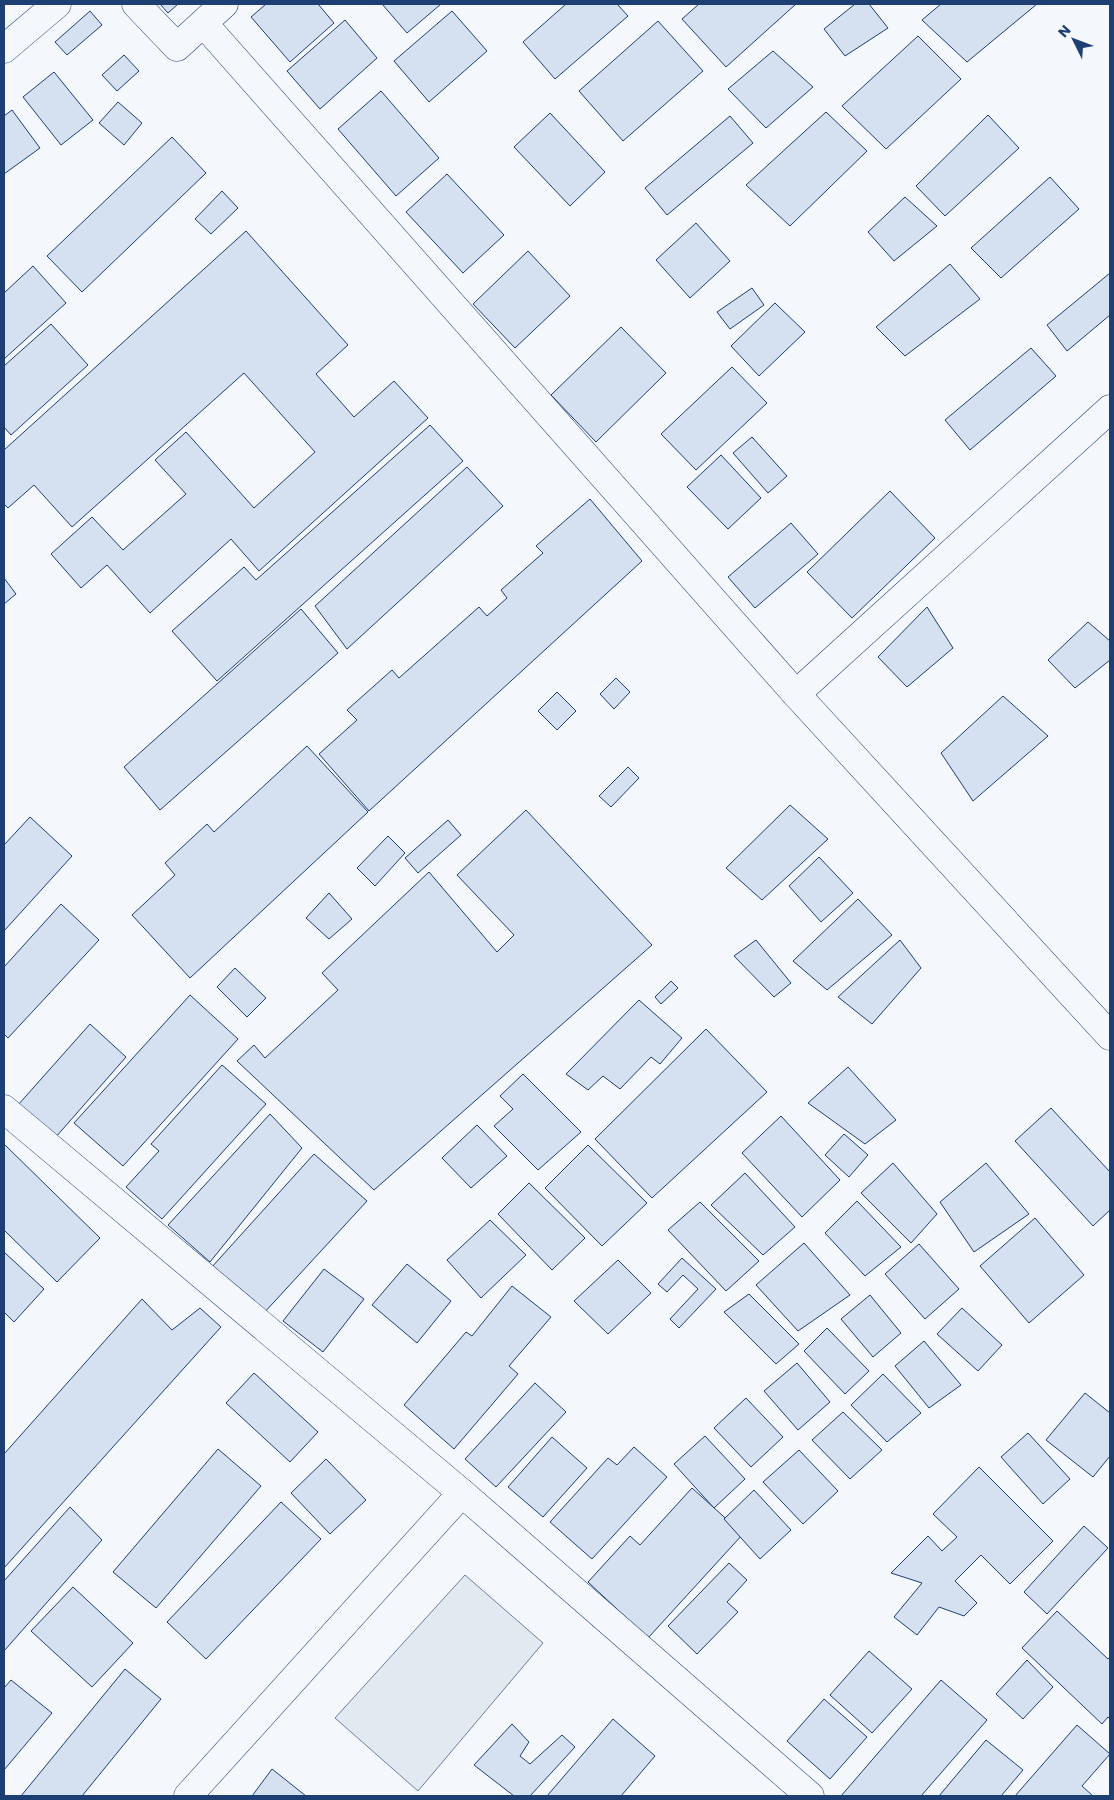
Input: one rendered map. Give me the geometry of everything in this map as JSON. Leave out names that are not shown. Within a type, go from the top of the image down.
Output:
[{"type":"street","points":[[4,49],[57,4]]},
{"type":"street","points":[[136,4],[177,47],[224,4]]},
{"type":"street","points":[[204,24],[796,694],[1110,1036]]},
{"type":"street","points":[[796,694],[1110,409]]},
{"type":"street","points":[[4,1109],[462,1493],[810,1796]]},
{"type":"street","points":[[188,1796],[462,1493]]},
{"type":"shaded area","points":[[465,1575],[543,1643],[418,1791],[335,1718]]},
{"type":"building","points":[[160,4],[178,4],[168,13]]},
{"type":"building","points":[[266,4],[318,4],[334,23],[290,62],[251,17]]},
{"type":"building","points":[[382,4],[441,4],[407,33]]},
{"type":"building","points":[[566,4],[617,4],[628,16],[555,79],[523,42]]},
{"type":"building","points":[[699,4],[796,4],[726,67],[682,19]]},
{"type":"building","points":[[855,4],[869,4],[888,28],[845,56],[824,29]]},
{"type":"building","points":[[941,4],[1037,4],[967,62],[922,20]]},
{"type":"building","points":[[90,11],[102,25],[67,55],[55,42]]},
{"type":"building","points":[[452,11],[487,51],[429,102],[394,61]]},
{"type":"building","points":[[345,20],[377,58],[320,109],[287,71]]},
{"type":"building","points":[[658,21],[703,71],[623,141],[579,91]]},
{"type":"building","points":[[918,36],[961,79],[886,149],[842,106]]},
{"type":"building","points":[[773,51],[813,87],[766,128],[728,89]]},
{"type":"building","points":[[124,55],[139,71],[117,91],[102,75]]},
{"type":"building","points":[[54,72],[93,120],[61,145],[23,97]]},
{"type":"building","points":[[381,91],[439,158],[396,196],[338,129]]},
{"type":"building","points":[[118,102],[142,123],[124,145],[99,123]]},
{"type":"building","points":[[12,110],[40,148],[4,174],[4,116]]},
{"type":"building","points":[[826,112],[867,151],[790,226],[746,185]]},
{"type":"building","points":[[550,113],[605,172],[570,206],[514,147]]},
{"type":"building","points":[[988,115],[1019,148],[945,216],[916,186]]},
{"type":"building","points":[[730,116],[753,143],[667,215],[645,188]]},
{"type":"building","points":[[172,137],[206,173],[82,292],[47,256]]},
{"type":"building","points":[[447,174],[504,235],[463,273],[406,212]]},
{"type":"building","points":[[1050,177],[1079,209],[1001,278],[971,248]]},
{"type":"building","points":[[222,191],[238,208],[211,234],[195,219]]},
{"type":"building","points":[[905,197],[937,226],[894,261],[868,232]]},
{"type":"building","points":[[696,223],[730,261],[690,298],[656,260]]},
{"type":"building","points":[[246,231],[348,345],[316,374],[354,417],[394,381],[428,418],[259,571],[231,539],[150,613],[107,565],[81,588],[51,554],[92,517],[123,550],[186,494],[155,460],[186,432],[254,508],[315,452],[244,373],[72,527],[34,485],[8,508],[4,504],[4,450]]},
{"type":"building","points":[[528,251],[570,296],[515,348],[473,304]]},
{"type":"building","points":[[950,264],[980,299],[905,356],[876,327]]},
{"type":"building","points":[[33,266],[66,303],[4,359],[4,293]]},
{"type":"building","points":[[1110,273],[1110,315],[1067,351],[1047,325]]},
{"type":"building","points":[[752,288],[764,305],[730,329],[717,312]]},
{"type":"building","points":[[775,303],[805,332],[759,376],[731,346]]},
{"type":"building","points":[[51,324],[88,365],[11,435],[4,427],[4,366]]},
{"type":"building","points":[[621,327],[666,373],[596,442],[551,395]]},
{"type":"building","points":[[1031,348],[1056,376],[970,450],[945,420]]},
{"type":"building","points":[[732,367],[767,403],[696,470],[661,434]]},
{"type":"building","points":[[430,425],[463,461],[217,681],[172,631],[244,567],[256,580]]},
{"type":"building","points":[[752,437],[787,476],[768,493],[733,453]]},
{"type":"building","points":[[721,455],[761,498],[728,529],[687,487]]},
{"type":"building","points":[[467,467],[503,506],[347,649],[315,606]]},
{"type":"building","points":[[890,491],[935,538],[852,618],[807,572]]},
{"type":"building","points":[[590,499],[642,561],[369,811],[319,754],[357,720],[347,710],[392,670],[399,678],[479,607],[487,616],[507,598],[501,590],[543,553],[536,546]]},
{"type":"building","points":[[791,523],[818,554],[755,608],[728,577]]},
{"type":"building","points":[[4,578],[16,594],[4,604]]},
{"type":"building","points":[[927,607],[953,648],[907,687],[878,657]]},
{"type":"building","points":[[301,609],[338,653],[160,810],[124,767]]},
{"type":"building","points":[[1088,622],[1110,641],[1110,660],[1075,688],[1048,660]]},
{"type":"building","points":[[616,678],[630,692],[614,709],[600,694]]},
{"type":"building","points":[[557,692],[576,711],[557,730],[538,711]]},
{"type":"building","points":[[1003,696],[1048,736],[973,801],[941,753]]},
{"type":"building","points":[[307,746],[368,812],[190,978],[132,915],[175,875],[165,863],[207,824],[214,832]]},
{"type":"building","points":[[628,767],[639,778],[611,807],[599,796]]},
{"type":"building","points":[[790,805],[828,839],[762,900],[726,868]]},
{"type":"building","points":[[526,810],[652,945],[374,1190],[237,1061],[254,1045],[265,1058],[338,990],[322,973],[429,872],[497,952],[514,935],[457,875]]},
{"type":"building","points":[[30,817],[72,856],[4,931],[4,845]]},
{"type":"building","points":[[448,820],[461,835],[418,873],[405,858]]},
{"type":"building","points":[[388,836],[405,853],[375,886],[357,868]]},
{"type":"building","points":[[819,857],[853,893],[821,922],[789,886]]},
{"type":"building","points":[[329,893],[352,919],[329,939],[306,918]]},
{"type":"building","points":[[858,899],[892,935],[827,990],[793,961]]},
{"type":"building","points":[[61,904],[99,940],[8,1038],[4,1034],[4,967]]},
{"type":"building","points":[[756,940],[791,983],[774,997],[734,956]]},
{"type":"building","points":[[900,940],[921,968],[872,1024],[838,997]]},
{"type":"building","points":[[235,968],[266,998],[247,1017],[217,987]]},
{"type":"building","points":[[671,981],[678,988],[661,1004],[655,997]]},
{"type":"building","points":[[190,995],[238,1039],[123,1166],[74,1123]]},
{"type":"building","points":[[639,1000],[682,1038],[660,1064],[651,1057],[620,1089],[603,1076],[588,1090],[566,1074]]},
{"type":"building","points":[[90,1024],[126,1057],[55,1138],[18,1105]]},
{"type":"building","points":[[706,1029],[767,1092],[652,1198],[595,1139]]},
{"type":"building","points":[[222,1065],[266,1104],[162,1219],[126,1187],[159,1151],[151,1144]]},
{"type":"building","points":[[848,1067],[896,1120],[865,1144],[808,1103]]},
{"type":"building","points":[[523,1074],[581,1132],[538,1170],[494,1126],[513,1109],[500,1096]]},
{"type":"building","points":[[1051,1108],[1110,1172],[1110,1210],[1093,1226],[1015,1141]]},
{"type":"building","points":[[270,1114],[302,1148],[210,1262],[168,1225]]},
{"type":"building","points":[[781,1116],[840,1180],[802,1217],[742,1153]]},
{"type":"building","points":[[477,1125],[507,1156],[471,1188],[442,1158]]},
{"type":"building","points":[[844,1134],[868,1155],[849,1177],[825,1155]]},
{"type":"building","points":[[4,1144],[100,1238],[57,1282],[4,1230]]},
{"type":"building","points":[[588,1145],[647,1203],[602,1246],[545,1188]]},
{"type":"building","points":[[314,1154],[367,1201],[263,1314],[211,1268]]},
{"type":"building","points":[[893,1163],[937,1214],[911,1243],[861,1193]]},
{"type":"building","points":[[986,1163],[1029,1214],[974,1252],[940,1202]]},
{"type":"building","points":[[745,1173],[795,1227],[763,1255],[711,1205]]},
{"type":"building","points":[[529,1183],[585,1238],[552,1270],[498,1214]]},
{"type":"building","points":[[857,1201],[901,1247],[865,1276],[825,1233]]},
{"type":"building","points":[[700,1202],[759,1261],[726,1291],[668,1230]]},
{"type":"building","points":[[1035,1218],[1084,1275],[1029,1323],[980,1266]]},
{"type":"building","points":[[490,1220],[526,1255],[481,1298],[447,1260]]},
{"type":"building","points":[[804,1243],[850,1295],[798,1331],[756,1285]]},
{"type":"building","points":[[919,1244],[959,1289],[925,1319],[885,1274]]},
{"type":"building","points":[[4,1252],[44,1289],[14,1322],[4,1312]]},
{"type":"building","points":[[682,1258],[716,1289],[679,1328],[670,1319],[698,1289],[683,1275],[667,1292],[658,1284]]},
{"type":"building","points":[[618,1260],[651,1293],[608,1334],[574,1301]]},
{"type":"building","points":[[407,1264],[451,1301],[417,1343],[372,1305]]},
{"type":"building","points":[[324,1269],[364,1299],[323,1352],[283,1321]]},
{"type":"building","points":[[512,1286],[551,1317],[509,1366],[518,1374],[454,1449],[404,1405],[466,1332],[472,1336]]},
{"type":"building","points":[[749,1294],[799,1344],[776,1364],[724,1312]]},
{"type":"building","points":[[870,1295],[901,1333],[873,1357],[841,1319]]},
{"type":"building","points":[[142,1299],[172,1330],[200,1308],[221,1327],[4,1568],[4,1454]]},
{"type":"building","points":[[962,1308],[1002,1345],[978,1371],[937,1334]]},
{"type":"building","points":[[827,1328],[869,1371],[845,1394],[804,1351]]},
{"type":"building","points":[[924,1341],[961,1385],[929,1408],[895,1366]]},
{"type":"building","points":[[797,1363],[830,1402],[798,1430],[764,1391]]},
{"type":"building","points":[[254,1373],[318,1432],[290,1462],[226,1403]]},
{"type":"building","points":[[883,1374],[921,1413],[887,1442],[851,1405]]},
{"type":"building","points":[[535,1383],[566,1412],[496,1487],[465,1459]]},
{"type":"building","points":[[1085,1393],[1110,1413],[1110,1456],[1093,1477],[1046,1440]]},
{"type":"building","points":[[746,1398],[783,1437],[751,1467],[714,1428]]},
{"type":"building","points":[[843,1412],[882,1450],[850,1479],[812,1440]]},
{"type":"building","points":[[1028,1433],[1070,1479],[1043,1504],[1001,1457]]},
{"type":"building","points":[[705,1436],[745,1479],[714,1508],[674,1464]]},
{"type":"building","points":[[552,1437],[587,1468],[543,1517],[508,1487]]},
{"type":"building","points":[[634,1447],[667,1477],[592,1559],[550,1522],[608,1458],[617,1465]]},
{"type":"building","points":[[218,1449],[261,1486],[156,1608],[113,1572]]},
{"type":"building","points":[[799,1450],[838,1491],[803,1524],[763,1482]]},
{"type":"building","points":[[326,1459],[366,1500],[330,1534],[291,1493]]},
{"type":"building","points":[[979,1467],[1053,1541],[1010,1584],[981,1555],[955,1581],[977,1603],[964,1616],[939,1607],[917,1635],[894,1617],[922,1583],[891,1573],[928,1536],[942,1551],[957,1537],[933,1514]]},
{"type":"building","points":[[692,1488],[743,1534],[648,1638],[588,1582],[630,1536],[640,1545]]},
{"type":"building","points":[[754,1490],[791,1530],[760,1559],[724,1519]]},
{"type":"building","points":[[281,1502],[321,1539],[206,1659],[167,1622]]},
{"type":"building","points":[[70,1507],[102,1540],[4,1651],[4,1581]]},
{"type":"building","points":[[1084,1526],[1108,1548],[1047,1614],[1024,1592]]},
{"type":"building","points":[[729,1563],[747,1580],[727,1602],[738,1612],[697,1654],[668,1626]]},
{"type":"building","points":[[73,1587],[133,1643],[92,1687],[31,1631]]},
{"type":"building","points":[[1057,1611],[1108,1659],[1110,1657],[1110,1719],[1108,1717],[1102,1724],[1022,1648]]},
{"type":"building","points":[[869,1651],[912,1689],[872,1733],[830,1695]]},
{"type":"building","points":[[1027,1660],[1053,1687],[1023,1719],[996,1694]]},
{"type":"building","points":[[125,1669],[161,1699],[82,1796],[21,1796]]},
{"type":"building","points":[[11,1680],[52,1713],[4,1770],[4,1688]]},
{"type":"building","points":[[941,1680],[987,1720],[921,1796],[841,1796]]},
{"type":"building","points":[[824,1699],[867,1737],[830,1779],[787,1741]]},
{"type":"building","points":[[613,1719],[655,1756],[621,1796],[547,1796]]},
{"type":"building","points":[[512,1724],[529,1742],[520,1756],[530,1764],[562,1735],[575,1747],[530,1796],[514,1796],[474,1765]]},
{"type":"building","points":[[1077,1725],[1110,1754],[1082,1786],[1093,1796],[1015,1796]]},
{"type":"building","points":[[986,1740],[1023,1770],[1001,1796],[939,1796]]},
{"type":"building","points":[[272,1769],[306,1796],[252,1796]]}]
